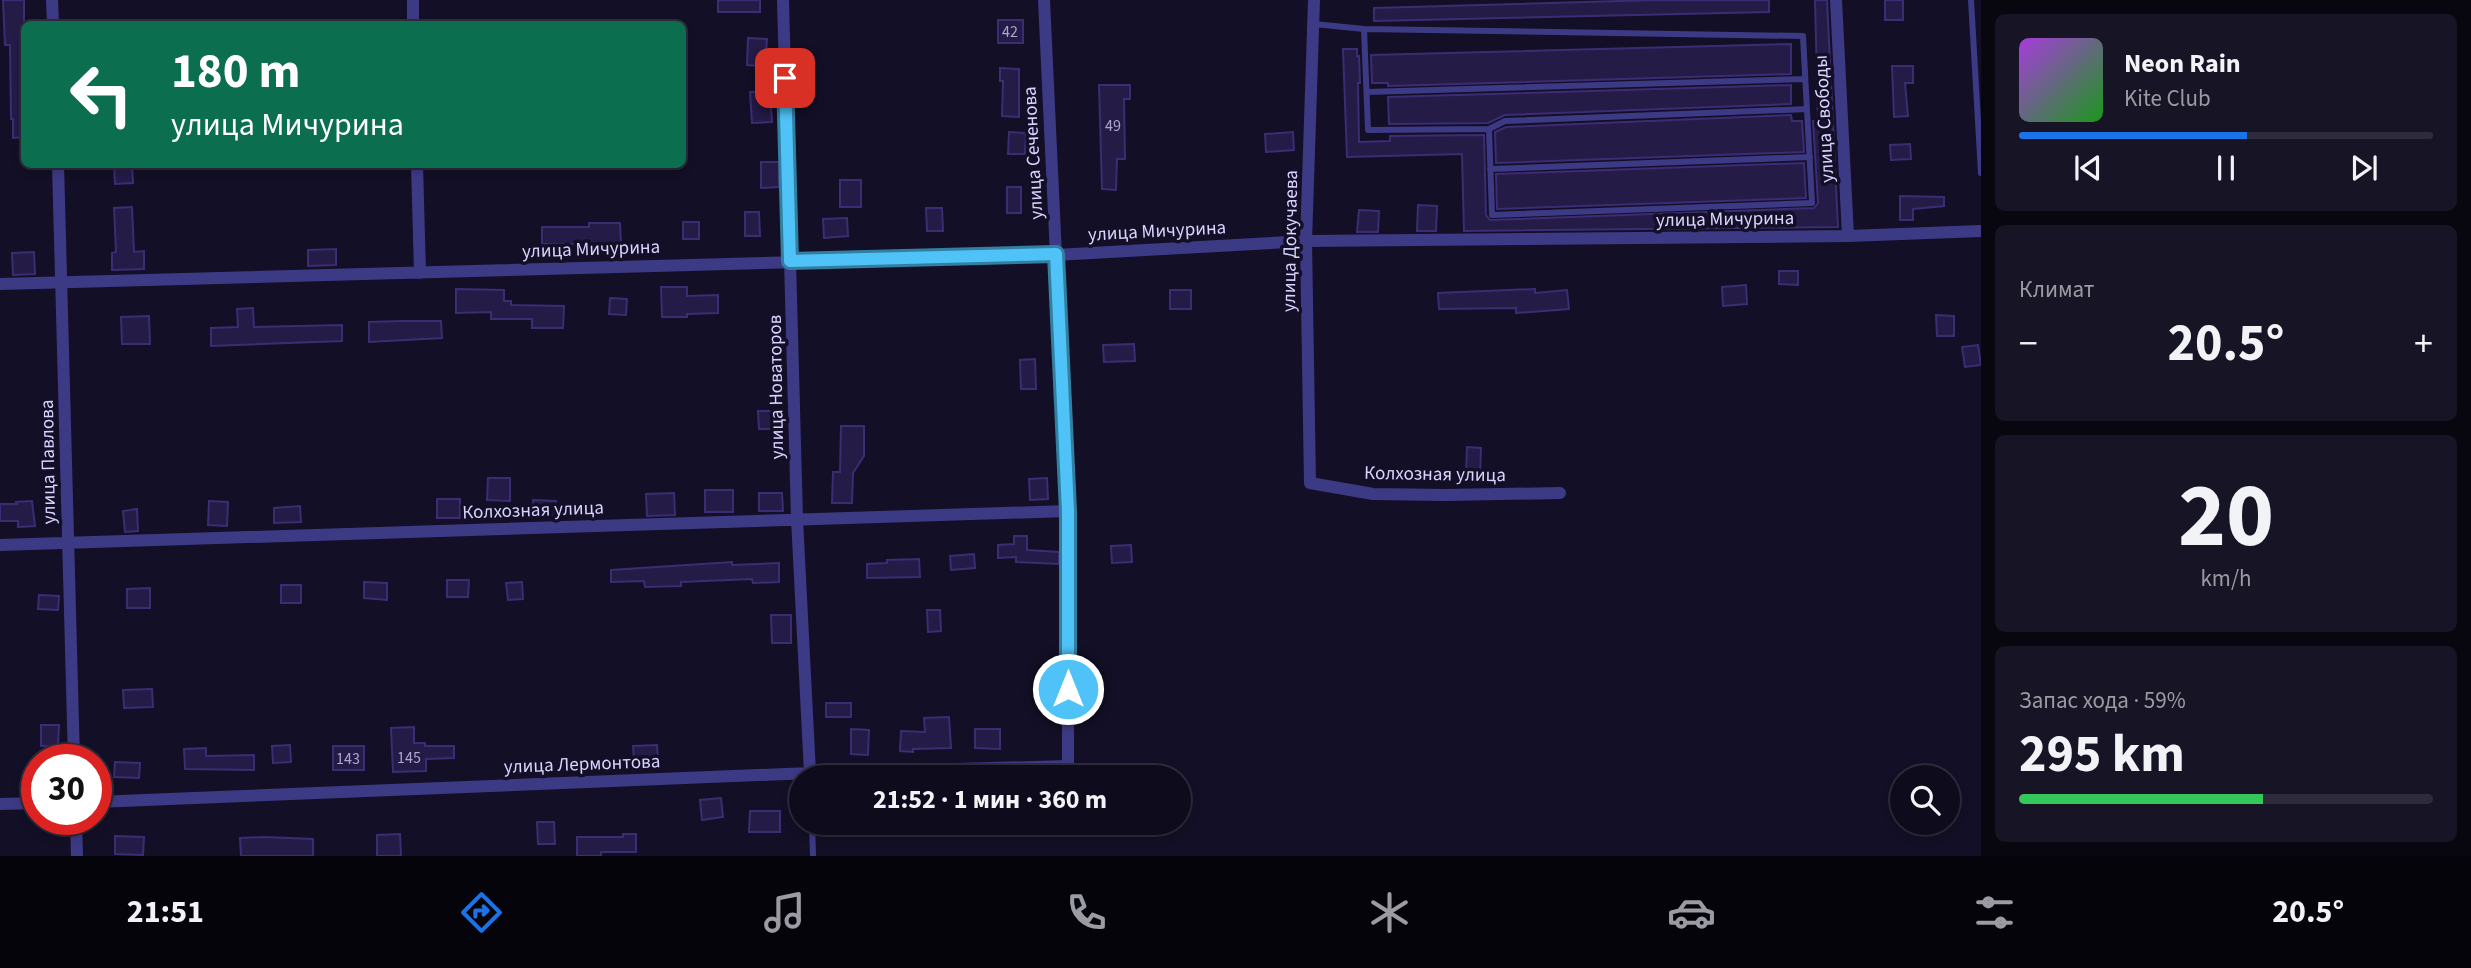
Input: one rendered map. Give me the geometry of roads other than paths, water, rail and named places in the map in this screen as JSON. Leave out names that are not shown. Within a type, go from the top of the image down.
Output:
[{"type":"street","points":[[52,0],[53,21]]},
{"type":"street","points":[[413,0],[413,21]]},
{"type":"street","name":"улица Новаторов","points":[[783,0],[797,519],[809,765]]},
{"type":"street","name":"улица Сеченова","points":[[1044,0],[1068,511],[1068,765]]},
{"type":"street","name":"улица Докучаева","points":[[1310,483],[1306,242],[1314,0]]},
{"type":"street","name":"улица Свободы","points":[[1836,0],[1848,236]]},
{"type":"street","name":"улица Павлова","points":[[58,168],[74,744]]},
{"type":"street","points":[[417,168],[420,273]]},
{"type":"street","name":"улица Мичурина","points":[[0,284],[1056,254],[1306,242],[1848,236],[1981,231]]},
{"type":"street","name":"Колхозная улица","points":[[1310,483],[1373,494],[1560,493]]},
{"type":"street","name":"Колхозная улица","points":[[0,545],[1068,511]]},
{"type":"street","name":"улица Лермонтова","points":[[112,801],[789,776]]},
{"type":"street","points":[[0,804],[21,803]]},
{"type":"street","points":[[76,835],[77,856]]},
{"type":"lane","points":[[1971,0],[1981,173]]},
{"type":"lane","points":[[1314,24],[1364,29],[1803,36],[1812,203],[1492,215],[1489,129]]},
{"type":"lane","points":[[1364,29],[1368,130],[1489,129],[1505,121],[1807,110]]},
{"type":"lane","points":[[1367,92],[1805,79]]},
{"type":"lane","points":[[1490,169],[1810,157]]},
{"type":"lane","points":[[812,835],[813,856]]}]
